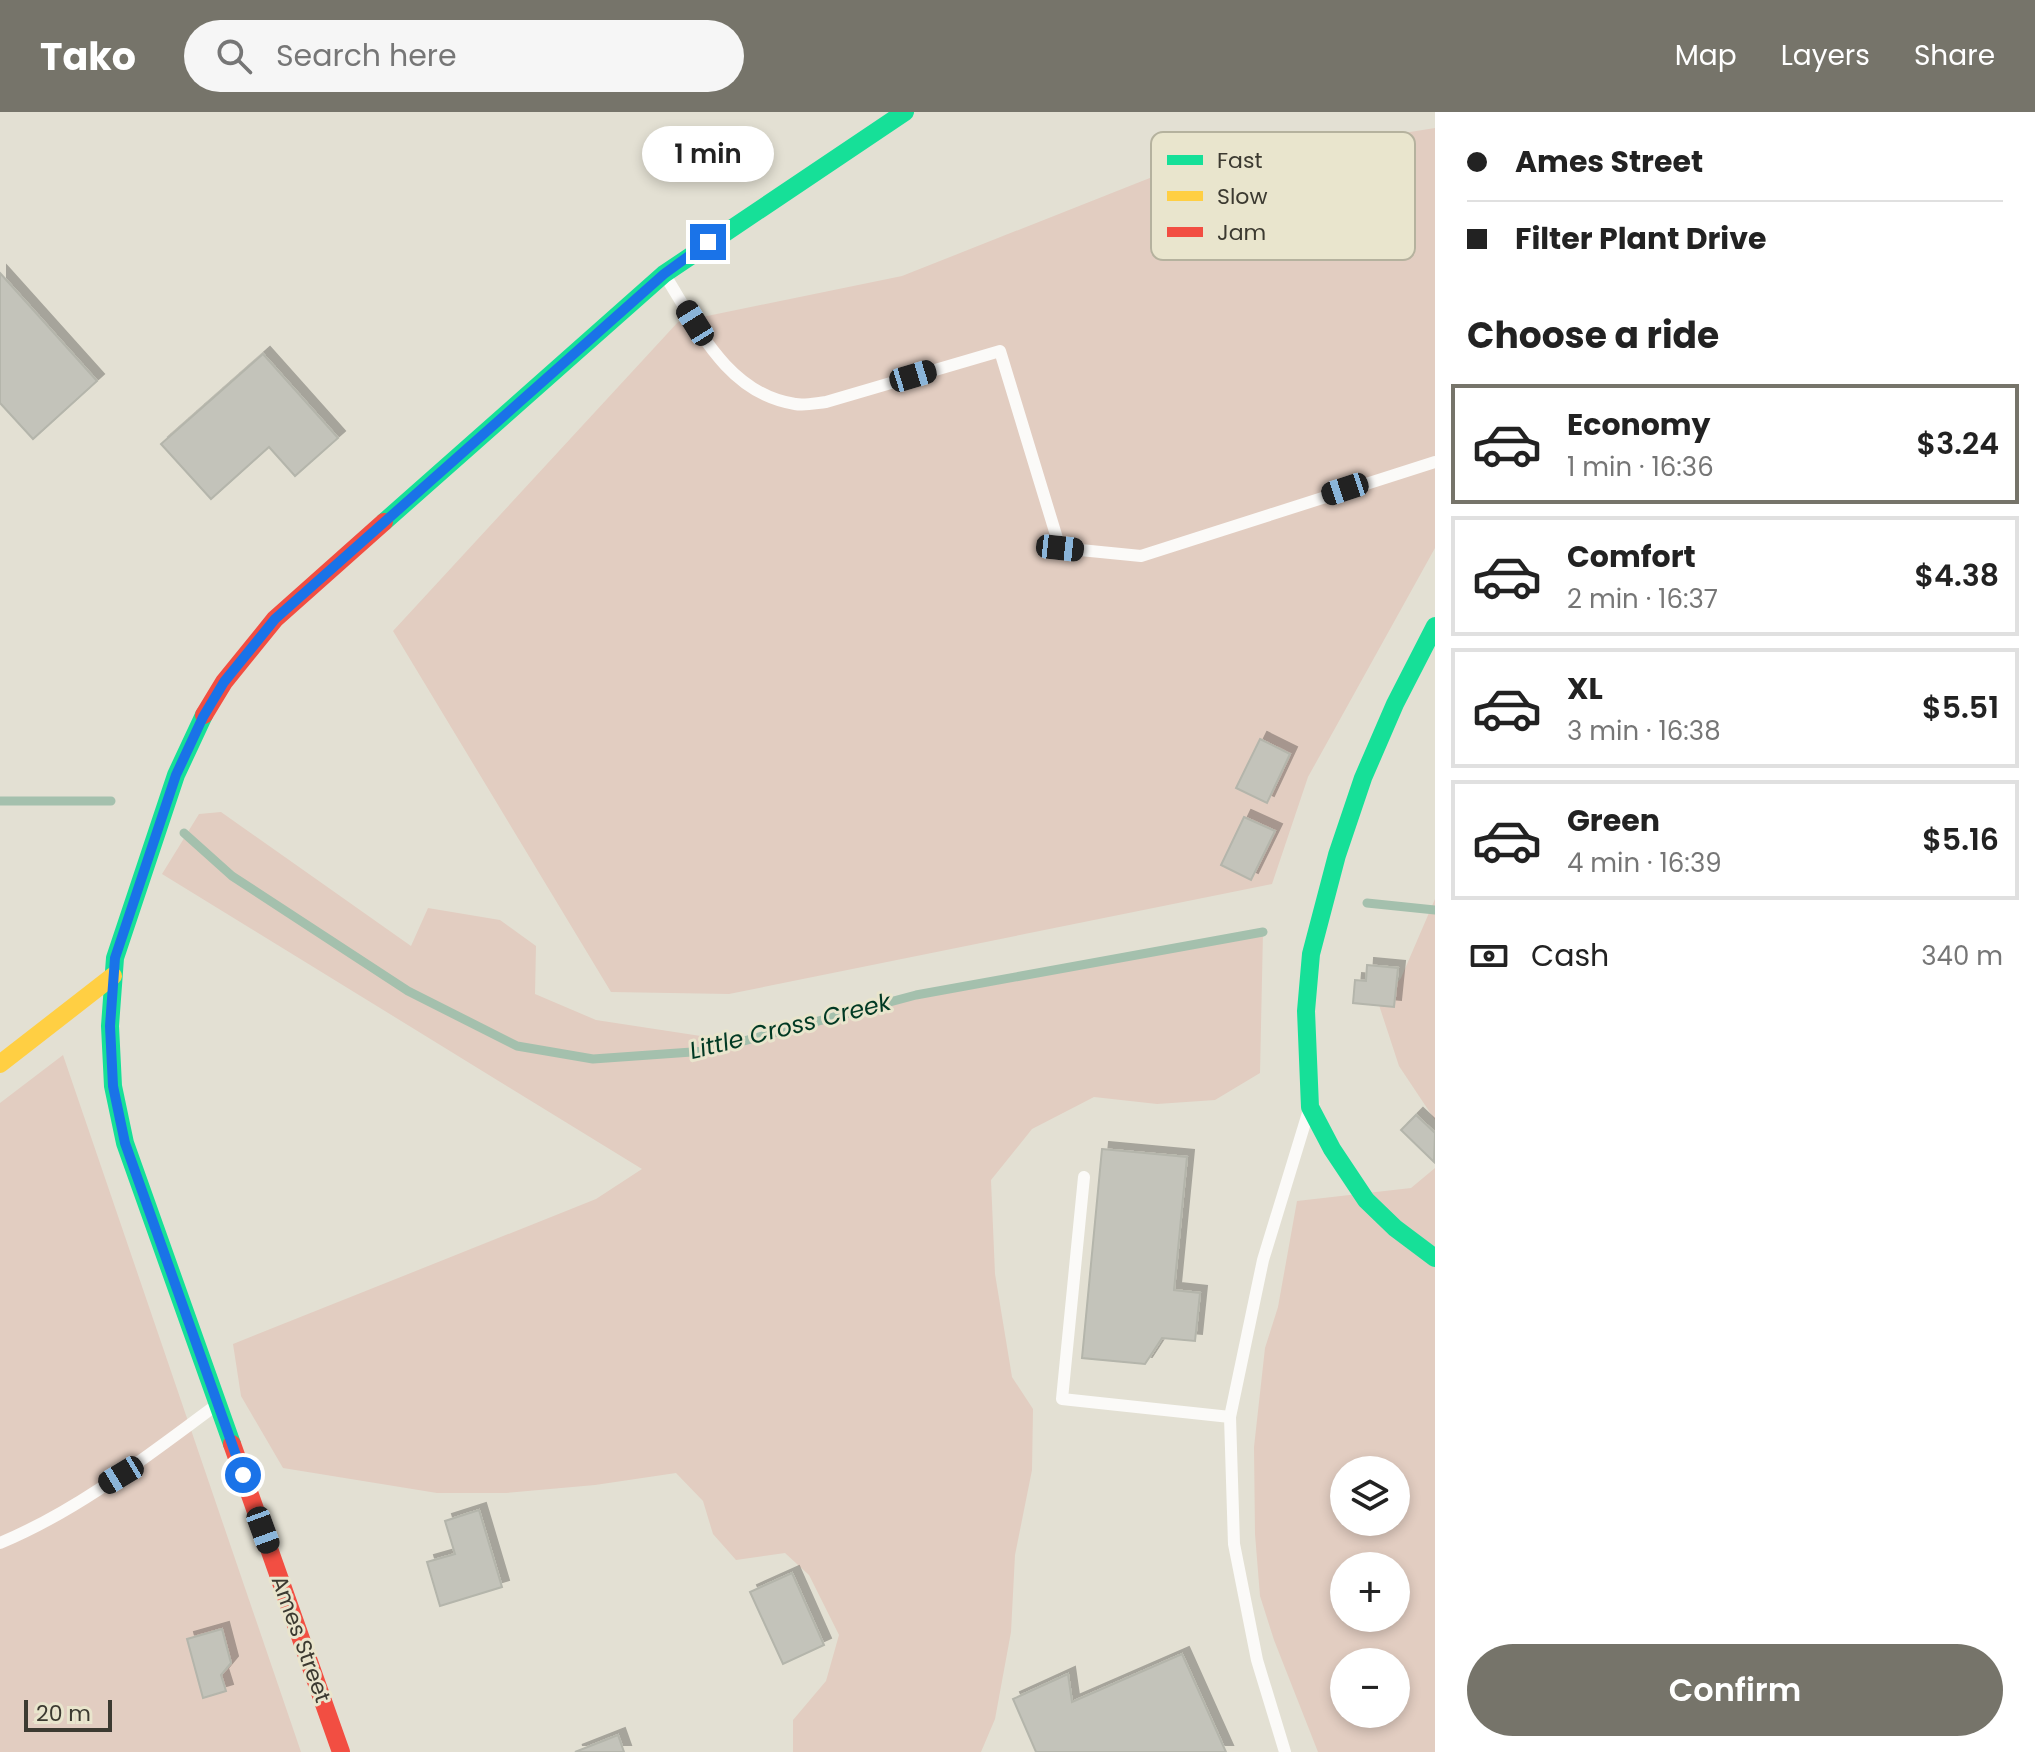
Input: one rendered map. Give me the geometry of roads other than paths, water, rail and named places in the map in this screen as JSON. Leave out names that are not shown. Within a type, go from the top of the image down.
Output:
[{"type":"street","name":"Ames Street","points":[[341,1752],[125,1143],[113,1086],[110,1026],[115,958],[176,775],[203,717],[224,682],[275,619],[664,274],[730,226],[865,141],[905,112]]},
{"type":"street","points":[[1433,634],[1395,704],[1363,778],[1337,855],[1311,954],[1306,1011],[1310,1107],[1342,1167],[1366,1200],[1395,1228],[1435,1258]]},
{"type":"street","points":[[0,1064],[113,976]]},
{"type":"lane","points":[[664,274],[727,369],[747,385],[774,399],[798,405],[826,402],[1000,351],[1060,548],[1141,556],[1435,462]]},
{"type":"lane","points":[[1285,1752],[1257,1660],[1234,1544],[1230,1417],[1263,1260],[1310,1107]]},
{"type":"lane","points":[[1084,1177],[1062,1399],[1230,1417]]},
{"type":"lane","points":[[0,1543],[32,1530],[121,1475],[218,1404]]},
{"type":"waterway","name":"Little Cross Creek","points":[[0,801],[111,801]]},
{"type":"waterway","name":"Little Cross Creek","points":[[184,833],[232,876],[408,991],[517,1046],[593,1059],[706,1051],[916,995],[1263,932]]},
{"type":"waterway","name":"Little Cross Creek","points":[[1367,903],[1435,910]]}]
